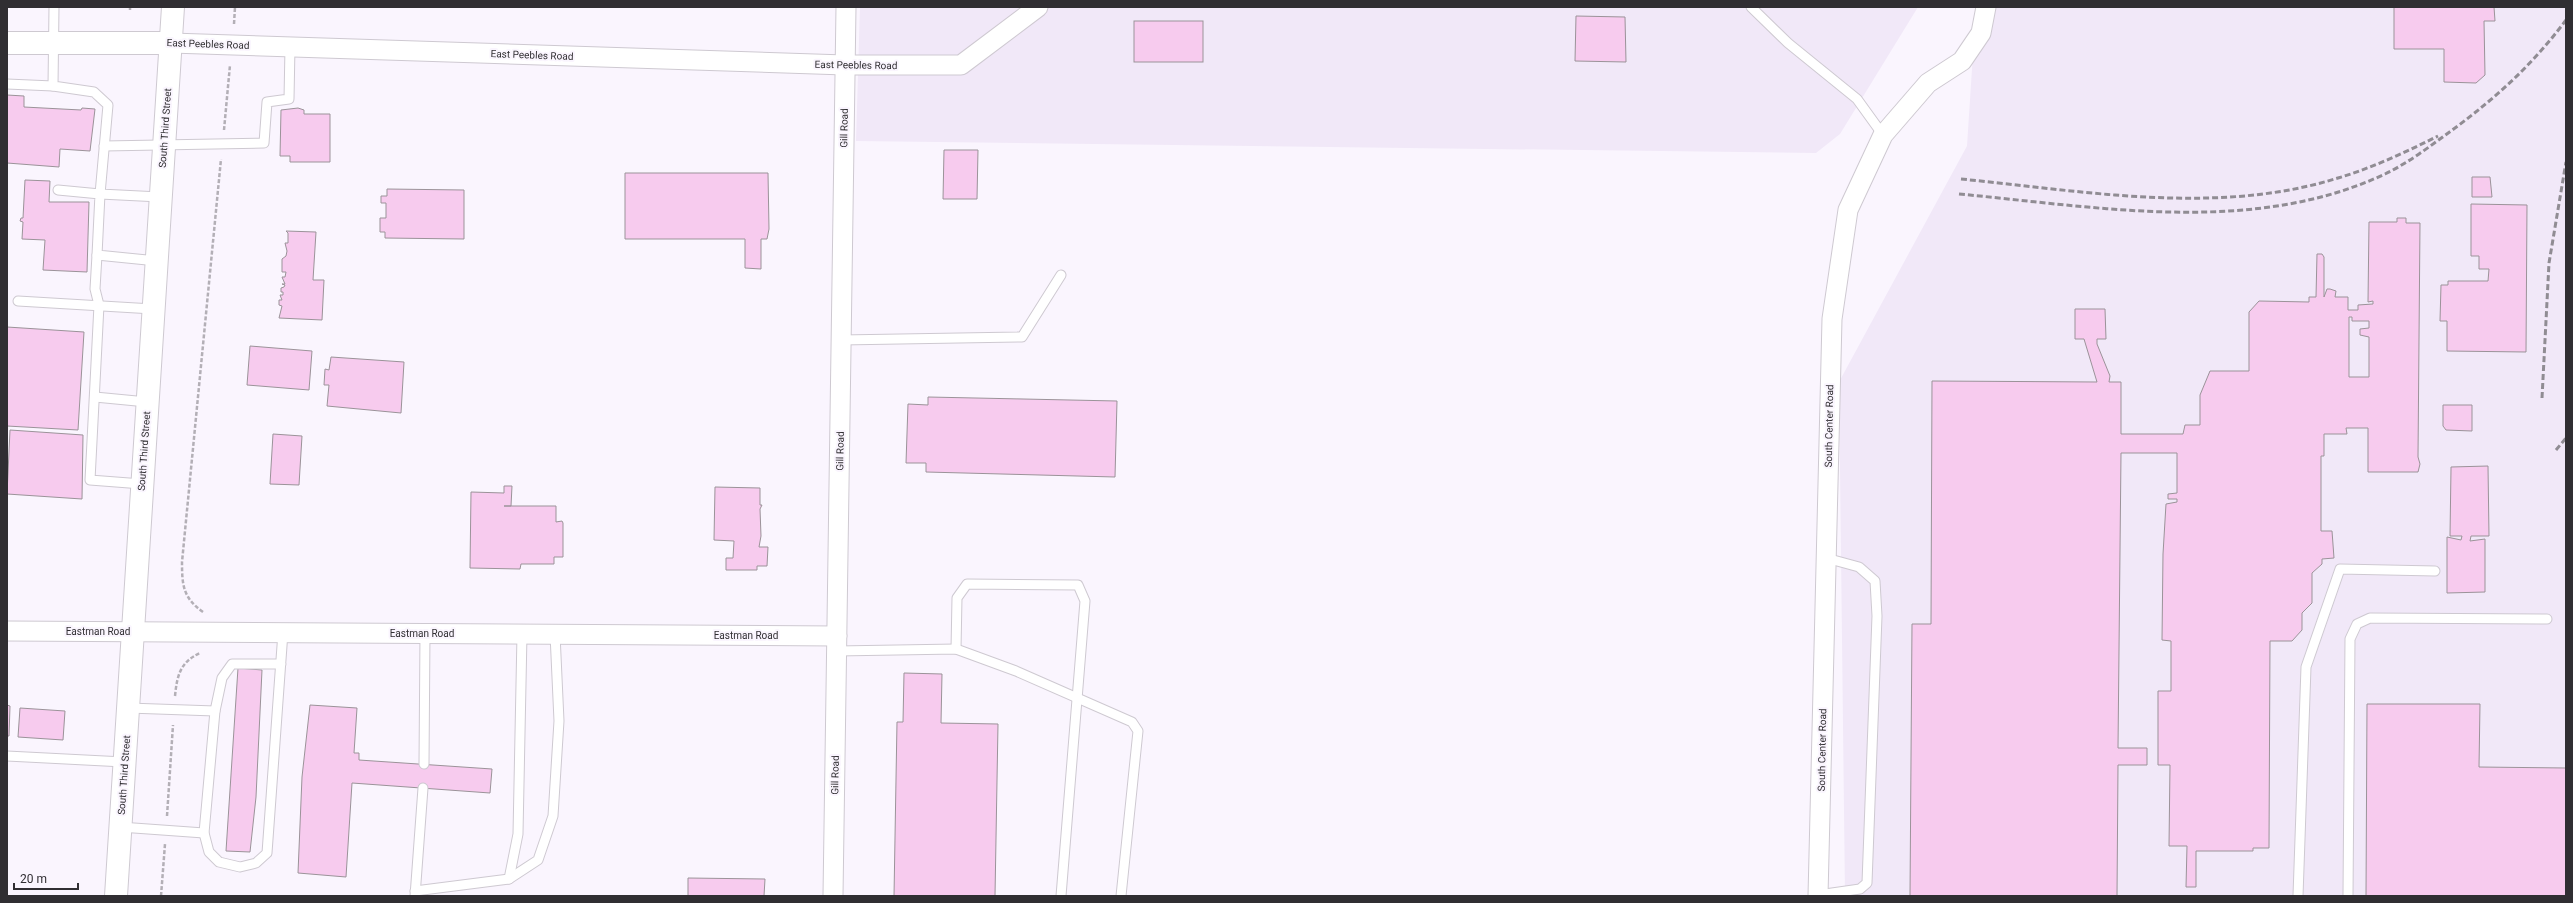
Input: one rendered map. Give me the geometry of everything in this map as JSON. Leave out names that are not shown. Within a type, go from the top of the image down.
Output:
[{"type":"main road","name":"South Third Street","points":[[116,896],[173,7]]},
{"type":"main road","name":"East Peebles Road","points":[[7,43],[171,43]]},
{"type":"street","name":"Gill Road","points":[[833,896],[846,7]]},
{"type":"street","name":"East Peebles Road","points":[[171,43],[845,65],[960,65],[1038,7]]},
{"type":"street","name":"South Center Road","points":[[1818,895],[1832,319],[1848,210],[1883,135],[1928,83],[1962,61],[1981,33],[1986,7]]},
{"type":"street","name":"Eastman Road","points":[[7,631],[555,634],[837,644]]},
{"type":"lane","points":[[53,86],[54,7]]},
{"type":"lane","points":[[1751,7],[1788,43],[1857,99],[1883,135]]},
{"type":"lane","points":[[7,43],[7,48]]},
{"type":"lane","points":[[104,146],[264,144],[267,102],[289,99],[290,47]]},
{"type":"lane","points":[[7,84],[53,86],[94,92],[108,105],[100,194],[95,289],[99,305],[90,480],[142,484]]},
{"type":"lane","points":[[58,190],[161,197]]},
{"type":"lane","points":[[97,255],[157,261]]},
{"type":"lane","points":[[841,340],[1022,337],[1060,275]]},
{"type":"lane","points":[[18,301],[153,309]]},
{"type":"lane","points":[[95,397],[147,402]]},
{"type":"lane","points":[[1818,895],[1860,889],[1867,883],[1877,616],[1875,581],[1859,567],[1826,558]]},
{"type":"lane","points":[[2298,896],[2306,667],[2340,569],[2435,571]]},
{"type":"lane","points":[[956,649],[957,598],[967,584],[1078,585],[1085,601],[1061,896]]},
{"type":"lane","points":[[2348,896],[2350,639],[2358,624],[2370,618],[2548,619]]},
{"type":"lane","points":[[281,664],[232,664],[222,678],[215,711],[204,833],[209,852],[219,862],[240,868],[256,863],[267,852],[284,632]]},
{"type":"lane","points":[[424,764],[425,633]]},
{"type":"lane","points":[[509,879],[518,834],[522,634]]},
{"type":"lane","points":[[423,788],[415,893],[509,879],[538,860],[552,816],[559,721],[555,634]]},
{"type":"lane","points":[[837,644],[956,649],[1016,671],[1077,700],[1132,722],[1138,731],[1121,896]]},
{"type":"lane","points":[[128,708],[215,711]]},
{"type":"lane","points":[[7,756],[124,762]]},
{"type":"lane","points":[[120,827],[204,833]]},
{"type":"path","points":[[208,614],[191,604],[184,592],[182,562],[232,45]]},
{"type":"shaded area","points":[[860,7],[1918,7],[1840,134],[1816,153],[856,141]]},
{"type":"shaded area","points":[[1976,7],[2566,7],[2566,896],[1845,896],[1839,382],[1967,146]]},
{"type":"building","points":[[2394,7],[2494,7],[2495,21],[2484,21],[2485,75],[2476,83],[2444,82],[2444,49],[2394,49]]},
{"type":"building","points":[[1576,16],[1625,17],[1626,62],[1575,61]]},
{"type":"building","points":[[1134,21],[1203,21],[1203,62],[1134,62]]},
{"type":"building","points":[[7,95],[24,96],[24,107],[81,110],[82,108],[95,109],[90,151],[60,149],[59,167],[7,163]]},
{"type":"building","points":[[298,108],[304,110],[304,114],[330,114],[330,162],[290,162],[290,156],[280,156],[281,110]]},
{"type":"building","points":[[944,150],[978,150],[977,199],[943,199]]},
{"type":"building","points":[[625,173],[768,173],[769,229],[767,239],[761,239],[761,269],[745,268],[745,239],[625,239]]},
{"type":"building","points":[[2472,177],[2490,177],[2492,197],[2472,197]]},
{"type":"building","points":[[25,180],[50,181],[49,202],[89,202],[87,272],[43,270],[45,240],[22,239],[23,222],[20,221],[21,218],[23,218]]},
{"type":"building","points":[[387,189],[464,190],[464,239],[385,238],[385,232],[380,232],[380,218],[386,218],[386,203],[381,203],[381,196],[387,196]]},
{"type":"building","points":[[2471,204],[2527,205],[2526,352],[2447,351],[2447,321],[2440,321],[2441,285],[2448,285],[2448,281],[2488,281],[2489,269],[2479,269],[2479,256],[2471,256]]},
{"type":"building","points":[[2397,218],[2406,218],[2406,223],[2420,223],[2418,457],[2420,464],[2418,472],[2368,472],[2368,428],[2346,428],[2347,434],[2324,434],[2324,456],[2321,456],[2321,531],[2332,531],[2334,558],[2322,559],[2322,564],[2312,573],[2312,603],[2302,613],[2302,630],[2292,641],[2270,641],[2269,848],[2253,848],[2253,851],[2196,851],[2196,887],[2186,887],[2187,846],[2169,846],[2170,765],[2158,765],[2158,691],[2171,691],[2171,641],[2162,640],[2163,554],[2166,504],[2177,502],[2177,499],[2168,499],[2168,494],[2177,493],[2177,453],[2121,453],[2118,748],[2147,748],[2147,765],[2118,765],[2117,896],[1910,896],[1912,624],[1931,624],[1932,381],[2097,382],[2084,339],[2075,339],[2075,309],[2105,309],[2106,339],[2097,339],[2097,344],[2110,376],[2109,382],[2121,382],[2121,434],[2183,434],[2185,425],[2200,425],[2200,395],[2210,371],[2249,371],[2249,312],[2259,301],[2309,302],[2309,297],[2316,297],[2317,254],[2322,254],[2324,257],[2324,297],[2327,289],[2330,289],[2336,291],[2335,297],[2348,297],[2348,310],[2358,310],[2358,305],[2373,304],[2373,301],[2368,302],[2369,222],[2397,222]],"holes":[[[2349,317],[2352,317],[2352,321],[2369,321],[2369,328],[2360,329],[2360,335],[2369,337],[2369,377],[2349,377]]]},
{"type":"building","points":[[286,231],[316,232],[313,280],[324,280],[322,320],[279,318],[282,306],[279,305],[279,300],[282,300],[280,295],[283,295],[281,288],[285,285],[282,284],[285,284],[282,277],[285,277],[286,272],[282,272],[282,259],[286,256],[287,251],[285,243],[288,243],[288,233]]},
{"type":"building","points":[[7,327],[84,332],[78,430],[7,426]]},
{"type":"building","points":[[250,346],[312,351],[309,390],[247,385]]},
{"type":"building","points":[[331,357],[404,362],[401,413],[327,406],[329,385],[324,385],[325,369],[329,370]]},
{"type":"building","points":[[928,397],[1117,401],[1115,477],[926,472],[926,463],[906,463],[908,404],[928,405]]},
{"type":"building","points":[[2443,405],[2472,405],[2472,431],[2446,430],[2443,426]]},
{"type":"building","points":[[10,430],[83,435],[82,499],[7,494]]},
{"type":"building","points":[[273,434],[302,436],[299,485],[270,484]]},
{"type":"building","points":[[2488,466],[2489,536],[2471,536],[2470,541],[2485,539],[2485,592],[2447,593],[2447,537],[2461,540],[2462,536],[2450,536],[2451,467]]},
{"type":"building","points":[[504,486],[512,486],[511,506],[556,506],[556,522],[562,521],[563,523],[563,557],[554,557],[554,564],[521,564],[520,569],[470,568],[471,492],[504,493]]},
{"type":"building","points":[[715,487],[760,488],[760,505],[762,505],[760,509],[761,536],[759,547],[768,547],[767,566],[757,566],[757,570],[726,570],[726,558],[733,558],[734,541],[714,540]]},
{"type":"building","points":[[238,668],[262,670],[256,797],[250,852],[226,851]]},
{"type":"building","points":[[904,673],[942,674],[941,723],[998,724],[995,896],[894,896],[897,722],[903,722]]},
{"type":"building","points":[[2367,704],[2480,704],[2479,767],[2566,768],[2566,896],[2366,896]]},
{"type":"building","points":[[7,705],[10,706],[9,736],[7,736]]},
{"type":"building","points":[[310,705],[357,708],[354,753],[359,753],[359,760],[492,769],[490,793],[352,783],[346,877],[298,873],[302,777]]},
{"type":"building","points":[[20,708],[65,711],[63,740],[18,737]]},
{"type":"building","points":[[688,878],[765,879],[764,896],[688,896]]},
{"type":"railway","points":[[1959,194],[2121,210],[2175,212],[2229,211],[2282,205],[2335,193],[2385,174],[2403,164],[2455,128],[2486,104],[2515,78],[2541,51],[2566,20]]},
{"type":"railway","points":[[1961,179],[2102,194],[2150,197],[2198,198],[2245,196],[2292,189],[2338,178],[2389,159],[2438,136]]},
{"type":"railway","points":[[2542,398],[2549,263],[2566,162]]},
{"type":"railway","points":[[2556,450],[2566,438]]}]
